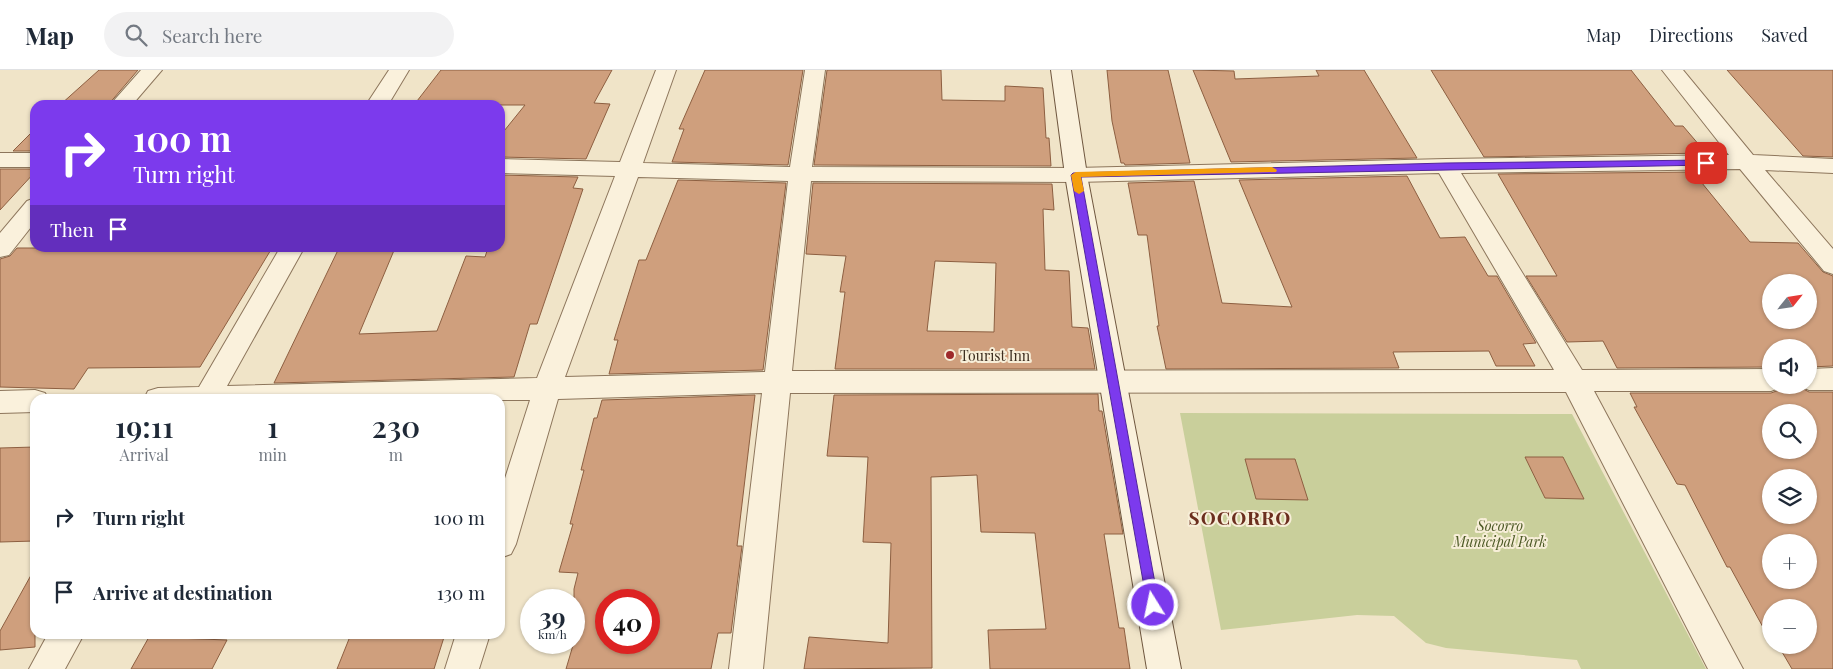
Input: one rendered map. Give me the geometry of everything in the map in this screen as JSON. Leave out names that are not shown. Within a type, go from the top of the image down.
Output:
[{"type":"street","points":[[125,100],[152,70]]},
{"type":"street","points":[[380,100],[399,70]]},
{"type":"street","points":[[505,528],[547,390],[666,70]]},
{"type":"street","points":[[746,669],[800,174],[815,70]]},
{"type":"street","points":[[1061,70],[1076,175],[1164,669]]},
{"type":"street","points":[[1672,70],[1746,162],[1833,265]]},
{"type":"street","points":[[0,160],[30,160]]},
{"type":"street","points":[[505,166],[800,174],[1076,175],[1446,166],[1746,162],[1833,166]]},
{"type":"street","points":[[1446,166],[1573,379],[1726,669]]},
{"type":"street","points":[[0,249],[30,212]]},
{"type":"street","points":[[208,394],[290,252]]},
{"type":"street","points":[[376,394],[777,382],[1113,383],[1573,379],[1762,380]]},
{"type":"street","points":[[1817,379],[1833,379]]},
{"type":"street","points":[[0,402],[30,401]]},
{"type":"street","points":[[46,669],[64,639]]},
{"type":"street","points":[[462,669],[471,639]]},
{"type":"green space","name":"Socorro Municipal Park","points":[[1180,413],[1572,414],[1706,669],[1581,669],[1577,660],[1446,648],[1426,643],[1394,616],[1357,615],[1221,630]]},
{"type":"building","points":[[99,70],[138,70],[112,100],[66,100]]},
{"type":"building","points":[[441,70],[612,70],[594,103],[610,104],[586,159],[505,157],[505,130],[525,105],[505,105],[505,100],[418,100]]},
{"type":"building","points":[[705,70],[803,70],[788,165],[672,162],[684,129],[679,129]]},
{"type":"building","points":[[827,70],[941,70],[942,100],[1005,101],[1005,86],[1043,88],[1046,138],[1049,138],[1051,166],[814,165]]},
{"type":"building","points":[[1107,70],[1168,70],[1190,163],[1125,165],[1121,163],[1112,121]]},
{"type":"building","points":[[1193,70],[1234,71],[1235,79],[1319,76],[1316,70],[1364,70],[1417,158],[1231,162]]},
{"type":"building","points":[[1431,70],[1631,70],[1675,126],[1683,126],[1706,153],[1484,157]]},
{"type":"building","points":[[1727,70],[1833,70],[1833,157],[1803,156]]},
{"type":"building","points":[[30,134],[30,151],[13,151]]},
{"type":"building","points":[[0,169],[30,169],[30,177],[0,210]]},
{"type":"building","points":[[1693,172],[1750,242],[1798,243],[1823,272],[1833,276],[1833,366],[1817,367],[1817,339],[1762,339],[1762,367],[1617,368],[1603,341],[1567,342],[1526,276],[1557,276],[1498,174]]},
{"type":"building","points":[[505,175],[578,177],[573,188],[583,189],[537,324],[530,324],[514,377],[274,383],[337,252],[393,252],[359,334],[437,331],[466,256],[485,257],[487,252],[505,252]]},
{"type":"building","points":[[1407,176],[1440,238],[1465,237],[1488,276],[1497,276],[1536,343],[1523,344],[1535,366],[1496,366],[1489,351],[1393,352],[1399,368],[1166,369],[1157,326],[1159,326],[1147,235],[1138,235],[1128,183],[1194,181],[1222,303],[1292,307],[1239,180]]},
{"type":"building","points":[[678,180],[786,183],[763,370],[609,374],[618,340],[614,340],[639,260],[646,260]]},
{"type":"building","points":[[813,183],[1052,184],[1054,210],[1043,209],[1045,270],[1069,271],[1072,327],[1088,328],[1095,369],[835,369],[845,292],[840,292],[846,256],[806,254]],"holes":[[[935,261],[996,263],[994,332],[927,331]]]},
{"type":"building","points":[[17,248],[30,248],[30,252],[270,252],[200,367],[88,368],[74,389],[0,387],[0,259],[10,256]]},
{"type":"building","points":[[1817,392],[1833,392],[1833,669],[1792,669],[1783,654],[1817,654],[1817,599],[1762,599],[1762,625],[1730,567],[1727,567],[1685,485],[1677,484],[1634,407],[1637,407],[1630,393],[1817,394]]},
{"type":"building","points":[[1098,394],[1099,411],[1102,411],[1123,534],[1104,534],[1119,628],[1124,628],[1130,669],[990,669],[988,630],[1046,629],[1035,533],[981,532],[977,475],[931,477],[932,668],[804,669],[809,637],[888,643],[891,543],[863,542],[868,457],[827,456],[834,395]]},
{"type":"building","points":[[755,395],[737,546],[742,546],[731,633],[718,633],[711,669],[566,669],[570,654],[585,654],[585,589],[574,589],[578,573],[559,572],[573,524],[570,524],[584,470],[581,470],[594,418],[597,418],[602,400]]},
{"type":"building","points":[[30,447],[30,541],[0,542],[0,448]]},
{"type":"building","points":[[1525,457],[1563,457],[1584,499],[1545,498]]},
{"type":"building","points":[[1245,459],[1295,459],[1308,500],[1256,499]]},
{"type":"building","points":[[30,577],[30,639],[35,639],[35,647],[0,650],[0,631]]},
{"type":"building","points":[[148,639],[227,640],[212,669],[131,669]]},
{"type":"building","points":[[349,639],[443,639],[434,669],[337,669]]},
{"type":"slow traffic","points":[[1079,191],[1076,175],[1272,170]]},
{"type":"place","name":"Tourist Inn","points":[[950,355]]},
{"type":"district","name":"SOCORRO","points":[[1240,517]]},
{"type":"route","points":[[1153,605],[1076,175],[1446,166],[1706,163]]}]
